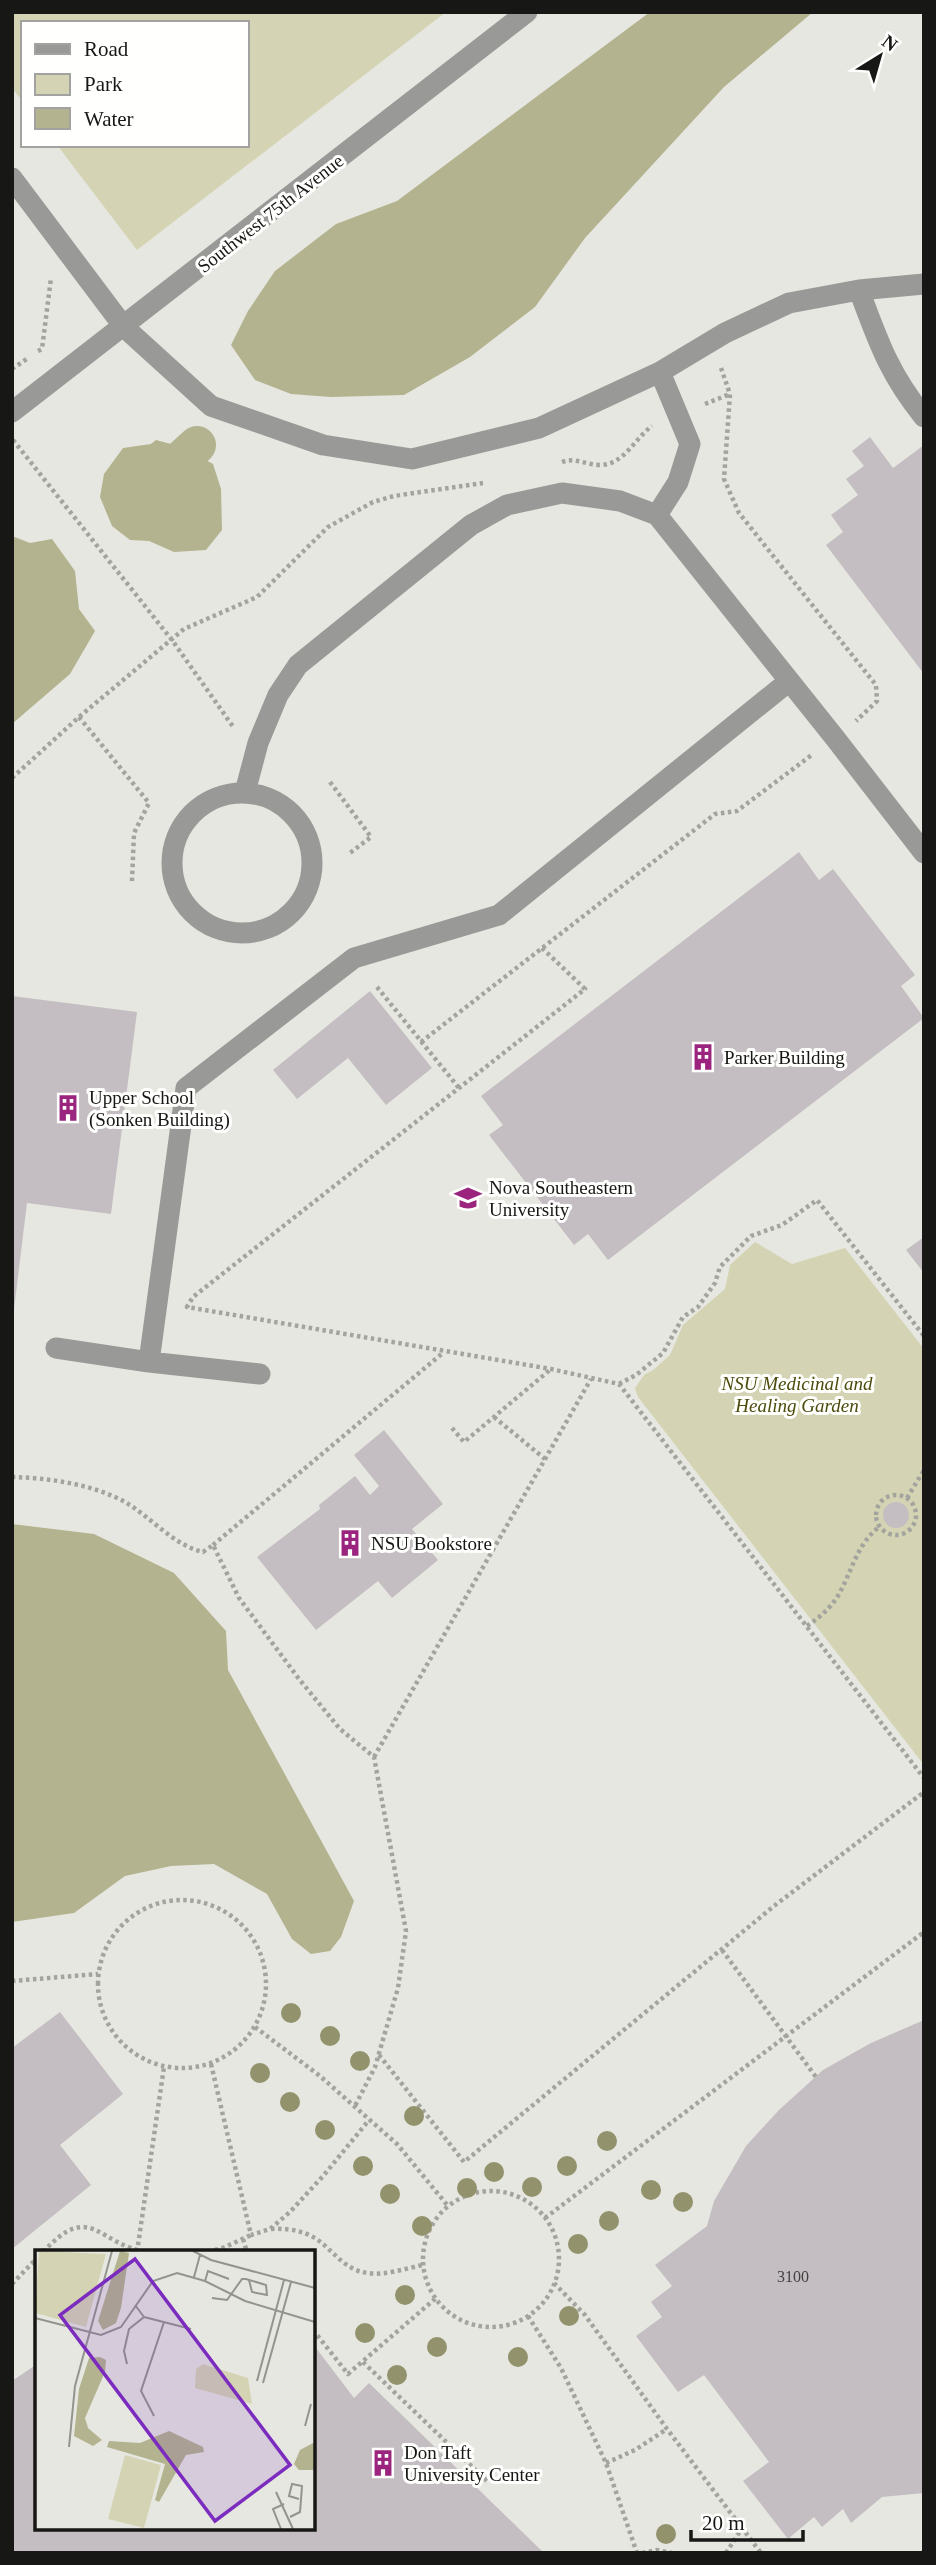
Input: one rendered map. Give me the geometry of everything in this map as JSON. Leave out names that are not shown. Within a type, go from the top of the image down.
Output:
[{"type":"street","name":"Southwest 75th Avenue","points":[[12,412],[527,12]]},
{"type":"street","points":[[12,178],[124,327],[211,407],[323,446],[412,459],[539,428],[660,372],[725,332],[789,303],[859,290],[924,284]]},
{"type":"street","points":[[859,290],[881,352],[905,394],[924,416]]},
{"type":"street","points":[[657,515],[678,482],[690,444],[660,372]]},
{"type":"street","points":[[245,792],[258,743],[278,695],[298,665],[471,525],[506,505],[562,493],[620,501],[657,515],[924,853]]},
{"type":"street","points":[[149,1362],[186,1088],[354,958],[499,915],[788,682]]},
{"type":"street","points":[[245,792],[268,797],[288,808],[303,827],[312,848],[313,871],[306,893],[293,912],[274,926],[252,933],[228,932],[206,923],[188,908],[177,888],[172,865],[175,842],[185,821],[201,805],[222,795],[245,792]]},
{"type":"street","points":[[55,1348],[260,1374]]},
{"type":"path","points":[[12,369],[42,349],[52,274]]},
{"type":"path","points":[[421,1041],[715,814],[737,811],[863,716],[877,701],[876,685],[739,513],[724,480],[730,394],[719,363]]},
{"type":"path","points":[[12,439],[172,640],[238,733],[258,743]]},
{"type":"path","points":[[12,778],[79,717],[172,640]]},
{"type":"path","points":[[79,717],[149,803],[134,832],[132,881]]},
{"type":"path","points":[[330,782],[371,837],[350,853]]},
{"type":"path","points":[[542,948],[585,989],[193,1297],[187,1307],[551,1369],[619,1384],[636,1375],[663,1353],[683,1317],[698,1307],[715,1283],[720,1267],[751,1236],[782,1225],[817,1200],[924,1336]]},
{"type":"path","points":[[377,987],[459,1088]]},
{"type":"path","points":[[12,1478],[76,1485],[123,1501],[188,1548],[203,1552],[444,1351]]},
{"type":"path","points":[[452,1428],[464,1442],[551,1369]]},
{"type":"path","points":[[374,1757],[591,1379]]},
{"type":"path","points":[[619,1384],[924,1778]]},
{"type":"path","points":[[494,1417],[545,1459]]},
{"type":"path","points":[[907,1499],[924,1470]]},
{"type":"path","points":[[894,1495],[907,1499],[912,1503],[916,1515],[908,1532],[895,1536],[883,1531],[875,1513],[882,1501],[894,1495]]},
{"type":"path","points":[[807,1626],[831,1607],[862,1545],[879,1527]]},
{"type":"path","points":[[214,1545],[239,1598],[299,1679],[340,1729],[374,1757],[406,1931],[398,1988],[379,2055],[355,2106]]},
{"type":"path","points":[[379,2055],[464,2162],[774,1906],[924,1791]]},
{"type":"path","points":[[184,1899],[209,1904],[232,1915],[250,1933],[262,1955],[267,1979],[265,2005],[255,2028],[229,2055],[211,2064],[188,2069],[164,2067],[141,2058],[121,2043],[106,2023],[99,1999],[98,1974],[104,1950],[117,1929],[136,1913],[159,1902],[184,1899]]},
{"type":"path","points":[[545,2218],[924,1931]]},
{"type":"path","points":[[722,1950],[816,2077]]},
{"type":"path","points":[[12,1981],[98,1974]]},
{"type":"path","points":[[255,2028],[320,2076],[397,2144],[448,2206]]},
{"type":"path","points":[[211,2064],[251,2235]]},
{"type":"path","points":[[137,2250],[164,2067]]},
{"type":"path","points":[[270,2229],[290,2212],[324,2175],[369,2120]]},
{"type":"path","points":[[499,2192],[516,2196],[532,2205],[545,2218],[558,2249],[558,2267],[548,2296],[528,2316],[507,2325],[484,2326],[461,2320],[442,2307],[429,2288],[423,2265],[423,2248],[428,2232],[448,2206],[463,2196],[499,2192]]},
{"type":"path","points":[[45,2250],[72,2228],[88,2226],[135,2250]]},
{"type":"path","points":[[213,2250],[270,2229],[290,2228],[321,2242],[348,2267],[370,2274],[423,2265]]},
{"type":"path","points":[[243,2239],[246,2250]]},
{"type":"path","points":[[12,2284],[35,2260]]},
{"type":"path","points":[[554,2283],[585,2315],[761,2553]]},
{"type":"path","points":[[315,2333],[348,2374],[436,2298]]},
{"type":"path","points":[[528,2316],[561,2368],[606,2463],[639,2553],[657,2550],[672,2553]]},
{"type":"path","points":[[363,2362],[488,2482]]},
{"type":"path","points":[[606,2463],[635,2450],[667,2429]]},
{"type":"path","points":[[726,2553],[742,2528]]},
{"type":"green space","points":[[12,12],[446,12],[137,250],[59,147],[248,147],[248,21],[21,21],[21,99],[12,88]]},
{"type":"green space","name":"NSU Medicinal and Healing Garden","points":[[755,1242],[792,1264],[845,1248],[924,1349],[924,1765],[638,1397],[635,1388],[644,1375],[670,1355],[683,1325],[725,1289],[730,1265]]},
{"type":"water","points":[[650,12],[813,12],[724,87],[585,238],[535,307],[470,357],[404,395],[331,397],[291,394],[255,380],[231,345],[248,311],[275,271],[336,224],[397,201]]},
{"type":"water","points":[[156,440],[182,447],[213,464],[221,489],[222,530],[206,550],[174,552],[149,541],[130,540],[112,526],[100,497],[104,474],[123,448],[151,444]]},
{"type":"water","points":[[12,536],[30,543],[52,539],[75,571],[79,609],[95,631],[70,674],[12,724]]},
{"type":"water","points":[[12,1524],[94,1534],[174,1573],[226,1631],[228,1670],[354,1901],[341,1937],[330,1951],[311,1954],[292,1939],[267,1894],[214,1864],[171,1866],[125,1876],[74,1913],[12,1922]]},
{"type":"building","points":[[870,437],[893,468],[924,445],[924,674],[826,545],[843,532],[831,515],[858,495],[846,479],[864,466],[852,451]]},
{"type":"building","name":"Parker Building","points":[[799,852],[819,880],[833,869],[915,975],[901,986],[924,1018],[608,1260],[588,1234],[574,1245],[489,1135],[503,1125],[481,1096]]},
{"type":"building","points":[[370,991],[432,1068],[386,1105],[348,1058],[297,1099],[273,1070]]},
{"type":"building","name":"Upper School (Sonken Building)","points":[[12,996],[137,1012],[111,1214],[27,1203],[14,1309]]},
{"type":"building","points":[[924,1237],[924,1273],[906,1250]]},
{"type":"building","name":"NSU Bookstore","points":[[384,1430],[443,1504],[412,1529],[438,1560],[392,1598],[378,1581],[316,1630],[257,1557],[320,1509],[319,1505],[355,1476],[370,1495],[379,1486],[354,1455]]},
{"type":"building","points":[[896,1502],[905,1506],[909,1515],[905,1524],[896,1528],[887,1524],[883,1515],[887,1506]]},
{"type":"building","points":[[60,2012],[123,2094],[60,2145],[91,2185],[12,2249],[12,2048]]},
{"type":"building","points":[[924,2020],[924,2493],[882,2497],[851,2523],[843,2509],[822,2527],[814,2517],[788,2539],[743,2481],[769,2462],[704,2375],[678,2392],[636,2336],[662,2317],[651,2302],[672,2286],[655,2265],[707,2226],[714,2201],[746,2146],[779,2110],[823,2070],[871,2043]]},
{"type":"building","name":"Don Taft University Center","points":[[315,2347],[354,2398],[369,2383],[544,2553],[12,2553],[12,2381],[35,2365],[35,2530],[315,2530]]},
{"type":"waterway","points":[[152,486],[197,445]]},
{"type":"place","name":"Parker Building","points":[[703,1057]]},
{"type":"place","name":"Upper School (Sonken Building)","points":[[68,1108]]},
{"type":"place","name":"Nova Southeastern University","points":[[468,1198]]},
{"type":"place","name":"NSU Bookstore","points":[[350,1543]]},
{"type":"place","name":"Don Taft University Center","points":[[383,2463]]}]
